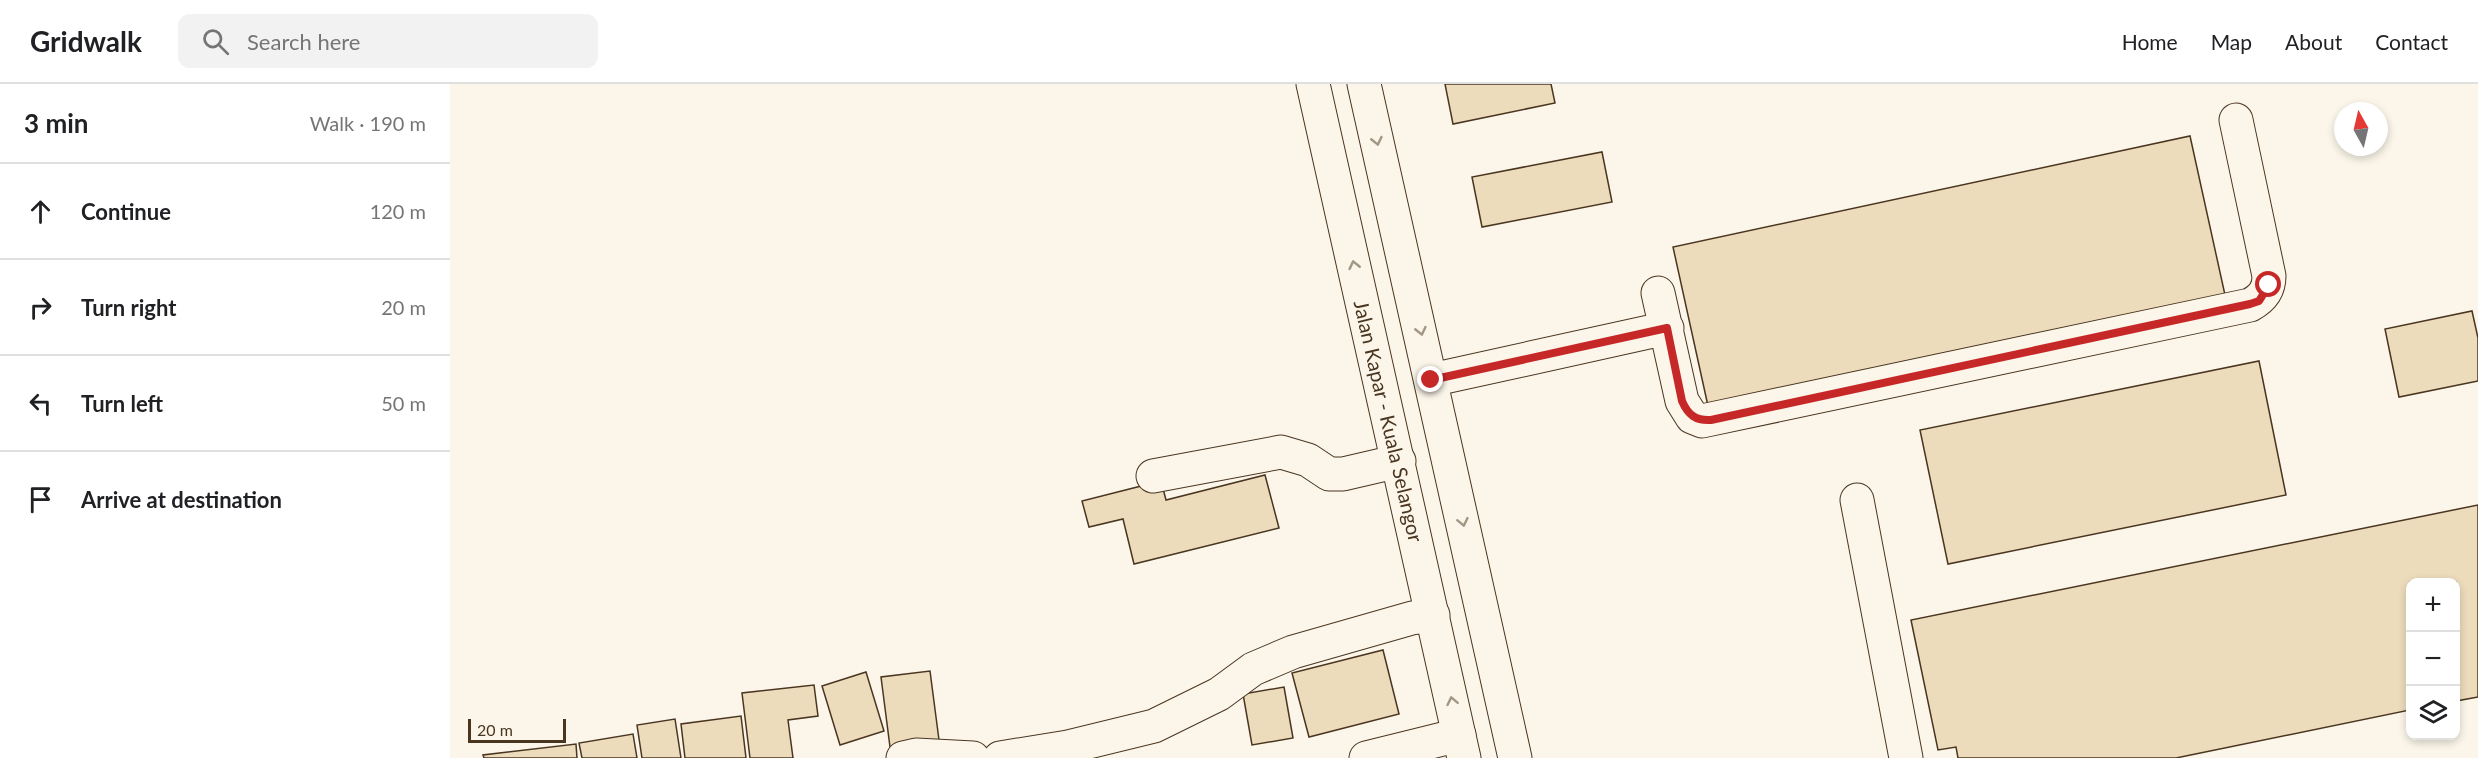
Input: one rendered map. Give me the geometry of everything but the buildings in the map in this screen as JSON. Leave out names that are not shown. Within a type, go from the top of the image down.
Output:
[{"type":"main road","name":"Jalan Kapar - Kuala Selangor","points":[[1312,84],[1462,746]]},
{"type":"main road","points":[[1364,84],[1515,758]]},
{"type":"main road","points":[[1658,293],[1682,401],[1692,417],[1702,420],[1711,420],[2250,304],[2259,301],[2265,294],[2269,285],[2269,276],[2236,120]]},
{"type":"main road","points":[[1431,380],[1667,328]]},
{"type":"main road","points":[[1153,476],[1281,452],[1308,460],[1329,474],[1343,474],[1399,461]]},
{"type":"main road","points":[[1857,500],[1906,758]]},
{"type":"main road","points":[[1000,758],[1068,747],[1154,726],[1219,694],[1253,669],[1293,652],[1412,618],[1433,615]]},
{"type":"main road","points":[[1366,758],[1462,746]]},
{"type":"main road","points":[[903,758],[916,755],[973,758]]},
{"type":"route","points":[[1431,380],[1667,328],[1682,401],[1686,410],[1692,417],[1711,420],[2250,304],[2259,301],[2269,285]]}]
